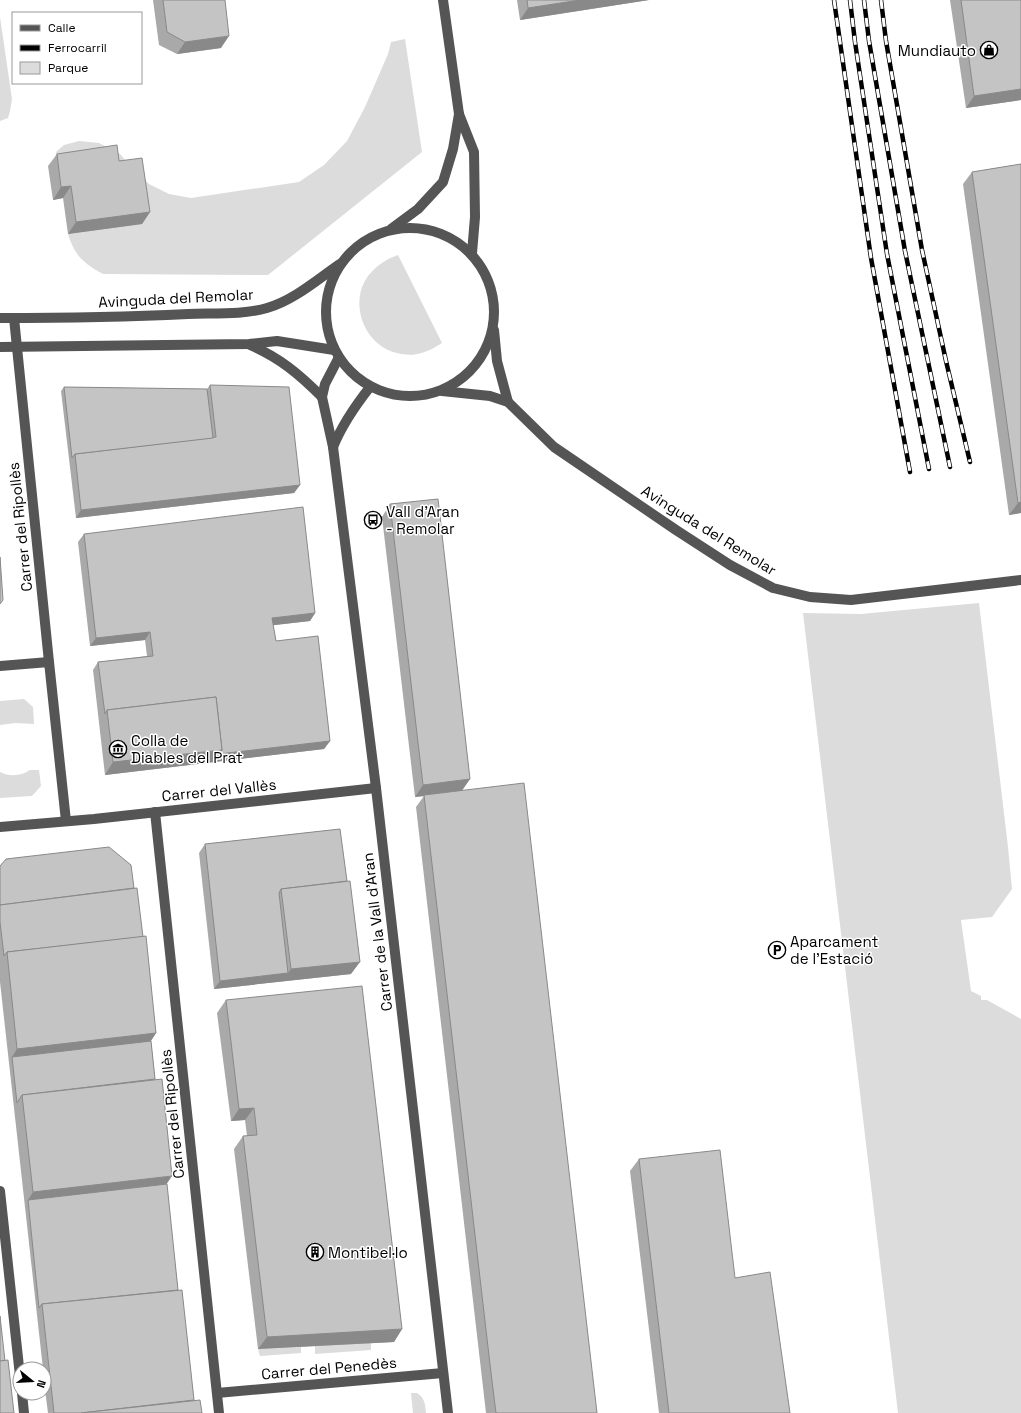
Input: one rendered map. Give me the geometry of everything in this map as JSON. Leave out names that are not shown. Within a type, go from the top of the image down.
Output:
[{"type":"street","points":[[443,0],[459,114],[474,152],[475,217],[472,253]]},
{"type":"street","points":[[392,229],[418,208],[443,182],[452,149],[459,114]]},
{"type":"street","points":[[494,328],[484,355],[465,376],[442,391],[420,396],[389,395],[351,375],[336,355],[326,314],[329,288],[341,263],[355,247],[372,236],[392,229],[420,227],[448,235],[472,253],[487,275],[494,301],[494,328],[497,361],[508,402]]},
{"type":"street","name":"Avinguda del Remolar","points":[[0,318],[66,318],[164,315],[245,311],[268,308],[292,297],[341,263]]},
{"type":"street","name":"Carrer del Ripollès","points":[[14,318],[66,821]]},
{"type":"street","points":[[0,347],[249,344],[277,341],[336,355]]},
{"type":"street","points":[[249,344],[269,353],[286,365],[302,377],[322,397]]},
{"type":"street","points":[[322,397],[325,384],[336,355]]},
{"type":"street","points":[[333,447],[340,430],[370,386]]},
{"type":"street","name":"Avinguda del Remolar","points":[[442,391],[490,396],[508,402],[554,447],[730,565],[773,588],[810,597],[851,600],[1021,580]]},
{"type":"street","name":"Carrer de la Vall d'Aran","points":[[322,397],[333,447],[376,788],[448,1413]]},
{"type":"street","points":[[0,666],[49,662]]},
{"type":"street","name":"Carrer del Vallès","points":[[0,827],[376,788]]},
{"type":"street","name":"Carrer del Ripollès","points":[[155,812],[219,1413]]},
{"type":"street","points":[[0,1191],[18,1361]]},
{"type":"street","name":"Carrer del Penedès","points":[[217,1393],[443,1373]]},
{"type":"street","points":[[23,1401],[24,1413]]},
{"type":"green space","points":[[0,17],[12,99],[8,118],[0,121]]},
{"type":"green space","points":[[405,39],[422,152],[268,275],[103,274],[85,262],[77,253],[68,234],[141,224],[55,165],[56,152],[64,145],[79,141],[99,143],[120,154],[149,184],[169,194],[191,198],[299,182],[324,165],[347,141],[365,107],[388,54],[391,42]]},
{"type":"green space","points":[[398,255],[442,343],[427,351],[414,355],[393,352],[374,340],[362,320],[360,309],[362,286],[368,276],[382,263]]},
{"type":"green space","points":[[979,603],[1012,889],[992,917],[961,920],[971,991],[981,996],[981,1000],[987,1000],[1021,1019],[1021,1413],[898,1413],[803,613],[861,614]]},
{"type":"green space","points":[[24,699],[33,707],[34,724],[15,723],[0,725],[0,701]]},
{"type":"green space","points":[[30,770],[39,770],[41,786],[32,796],[0,798],[0,772],[8,775],[15,775],[23,774]]},
{"type":"green space","points":[[371,1343],[371,1350],[315,1354],[315,1346]]},
{"type":"green space","points":[[301,1347],[301,1353],[260,1356],[258,1349]]},
{"type":"green space","points":[[411,1393],[417,1393],[422,1397],[425,1404],[426,1413],[413,1413]]},
{"type":"building","points":[[163,0],[225,0],[229,36],[185,42],[167,32]]},
{"type":"building","points":[[527,0],[580,0],[528,8]]},
{"type":"building","name":"Mundiauto","points":[[961,0],[1021,0],[1021,89],[974,96]]},
{"type":"building","points":[[117,145],[119,161],[142,158],[150,212],[76,222],[71,186],[61,187],[57,154]]},
{"type":"building","points":[[1021,164],[1021,502],[1018,503],[972,172]]},
{"type":"building","points":[[210,385],[289,387],[300,485],[81,510],[75,454],[216,437]]},
{"type":"building","points":[[64,387],[207,389],[213,438],[75,454],[72,458]]},
{"type":"building","points":[[438,499],[470,779],[423,785],[390,504]]},
{"type":"building","points":[[303,507],[315,613],[272,618],[276,641],[318,636],[330,741],[219,754],[222,750],[216,697],[107,710],[105,714],[98,662],[153,656],[150,632],[96,638],[84,534]]},
{"type":"building","points":[[0,557],[3,600],[0,604]]},
{"type":"building","points":[[216,697],[222,750],[113,762],[107,710]]},
{"type":"building","points":[[524,783],[597,1413],[496,1413],[424,795]]},
{"type":"building","points":[[340,829],[347,881],[281,889],[279,893],[288,973],[220,981],[205,844]]},
{"type":"building","points":[[109,847],[131,865],[134,888],[0,905],[0,866],[6,859]]},
{"type":"building","points":[[350,881],[360,962],[291,969],[281,889]]},
{"type":"building","points":[[137,888],[143,937],[7,952],[4,956],[0,922],[0,905]]},
{"type":"building","points":[[146,936],[156,1033],[17,1049],[7,952]]},
{"type":"building","name":"Montibel·lo","points":[[362,986],[402,1329],[267,1337],[243,1136],[257,1135],[254,1108],[239,1109],[226,1000]]},
{"type":"building","points":[[151,1041],[155,1079],[22,1095],[17,1103],[12,1057]]},
{"type":"building","points":[[162,1079],[172,1176],[33,1192],[22,1095]]},
{"type":"building","points":[[720,1150],[735,1278],[770,1272],[790,1413],[669,1413],[639,1159]]},
{"type":"building","points":[[167,1184],[178,1290],[42,1304],[39,1308],[28,1200]]},
{"type":"building","points":[[182,1290],[194,1400],[81,1413],[54,1413],[52,1395],[52,1361],[48,1361],[42,1304]]},
{"type":"building","points":[[0,1316],[5,1361],[0,1361]]},
{"type":"building","points":[[8,1360],[14,1413],[0,1413],[0,1361]]},
{"type":"building","points":[[200,1400],[202,1413],[81,1413]]},
{"type":"railway","points":[[834,0],[871,258],[910,472]]},
{"type":"railway","points":[[850,0],[887,254],[929,469]]},
{"type":"railway","points":[[864,0],[869,41],[905,251],[950,467]]},
{"type":"railway","points":[[881,0],[886,41],[922,250],[970,462]]},
{"type":"place","name":"Mundiauto","points":[[989,50]]},
{"type":"place","name":"Vall d'Aran - Remolar","points":[[373,520]]},
{"type":"place","name":"Colla de Diables del Prat","points":[[118,749]]},
{"type":"place","name":"Aparcament de l'Estació","points":[[777,950]]},
{"type":"place","name":"Montibel·lo","points":[[315,1252]]}]
